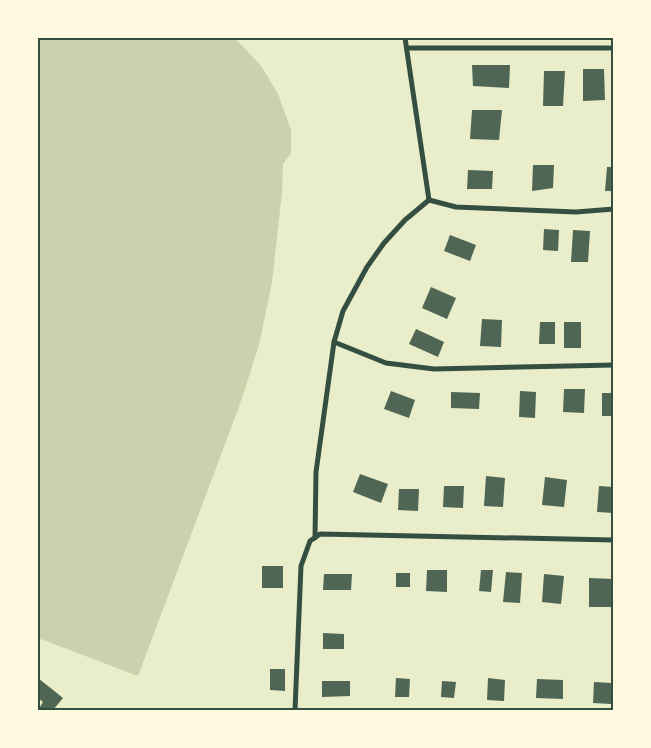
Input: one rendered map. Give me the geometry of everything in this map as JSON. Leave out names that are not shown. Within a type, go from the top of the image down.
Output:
[{"type":"street","points":[[405,38],[430,200]]},
{"type":"street","points":[[407,48],[614,48]]},
{"type":"street","points":[[430,200],[456,207],[576,212],[614,209]]},
{"type":"street","points":[[314,538],[316,472],[334,342],[343,311],[367,266],[405,220],[430,200]]},
{"type":"street","points":[[334,342],[386,363],[434,369],[614,364]]},
{"type":"street","points":[[295,710],[301,566],[310,541],[320,534],[614,540]]},
{"type":"green space","points":[[38,38],[235,38],[262,67],[278,94],[291,130],[291,153],[283,164],[282,193],[272,282],[259,345],[239,407],[138,676],[38,638]]},
{"type":"building","points":[[472,65],[510,65],[509,88],[473,86]]},
{"type":"building","points":[[583,69],[604,69],[605,100],[583,101]]},
{"type":"building","points":[[544,71],[565,71],[563,106],[543,106]]},
{"type":"building","points":[[472,110],[502,110],[499,140],[470,139]]},
{"type":"building","points":[[533,165],[554,165],[553,188],[532,191]]},
{"type":"building","points":[[607,167],[614,167],[614,191],[605,191]]},
{"type":"building","points":[[468,170],[493,171],[492,189],[467,189]]},
{"type":"building","points":[[544,229],[559,230],[558,251],[543,250]]},
{"type":"building","points":[[573,230],[590,231],[588,262],[571,262]]},
{"type":"building","points":[[450,235],[476,245],[470,261],[444,251]]},
{"type":"building","points":[[431,287],[456,298],[447,319],[422,308]]},
{"type":"building","points":[[482,319],[502,320],[501,347],[480,346]]},
{"type":"building","points":[[540,322],[555,322],[555,344],[539,344]]},
{"type":"building","points":[[564,322],[581,322],[581,348],[564,348]]},
{"type":"building","points":[[416,329],[444,342],[438,357],[409,344]]},
{"type":"building","points":[[564,389],[585,389],[584,413],[563,412]]},
{"type":"building","points":[[391,391],[415,400],[409,418],[384,409]]},
{"type":"building","points":[[520,391],[536,392],[535,418],[519,417]]},
{"type":"building","points":[[451,392],[480,393],[479,409],[451,408]]},
{"type":"building","points":[[602,393],[614,393],[614,416],[602,416]]},
{"type":"building","points":[[360,474],[388,484],[381,503],[353,492]]},
{"type":"building","points":[[486,476],[505,478],[503,507],[484,506]]},
{"type":"building","points":[[545,477],[567,480],[564,507],[542,505]]},
{"type":"building","points":[[444,486],[464,486],[463,508],[443,507]]},
{"type":"building","points":[[599,486],[614,487],[614,513],[597,512]]},
{"type":"building","points":[[399,489],[419,489],[418,511],[398,510]]},
{"type":"building","points":[[262,566],[283,566],[283,588],[262,588]]},
{"type":"building","points":[[427,570],[447,570],[447,592],[426,591]]},
{"type":"building","points":[[481,570],[493,570],[491,592],[479,591]]},
{"type":"building","points":[[506,572],[522,573],[520,603],[503,602]]},
{"type":"building","points":[[396,573],[410,573],[410,587],[396,587]]},
{"type":"building","points":[[324,574],[352,574],[351,590],[323,590]]},
{"type":"building","points":[[544,574],[564,576],[561,604],[542,602]]},
{"type":"building","points":[[589,578],[614,579],[613,607],[589,607]]},
{"type":"building","points":[[323,633],[344,634],[344,649],[323,649]]},
{"type":"building","points":[[270,669],[285,669],[285,691],[270,690]]},
{"type":"building","points":[[38,678],[63,698],[53,710],[38,710],[43,702],[38,698]]},
{"type":"building","points":[[396,678],[410,679],[409,697],[395,697]]},
{"type":"building","points":[[488,678],[505,680],[504,701],[487,700]]},
{"type":"building","points":[[537,679],[563,680],[563,699],[536,698]]},
{"type":"building","points":[[322,681],[350,681],[350,696],[322,697]]},
{"type":"building","points":[[442,681],[456,682],[454,698],[441,697]]},
{"type":"building","points":[[594,682],[612,683],[611,704],[593,703]]}]
